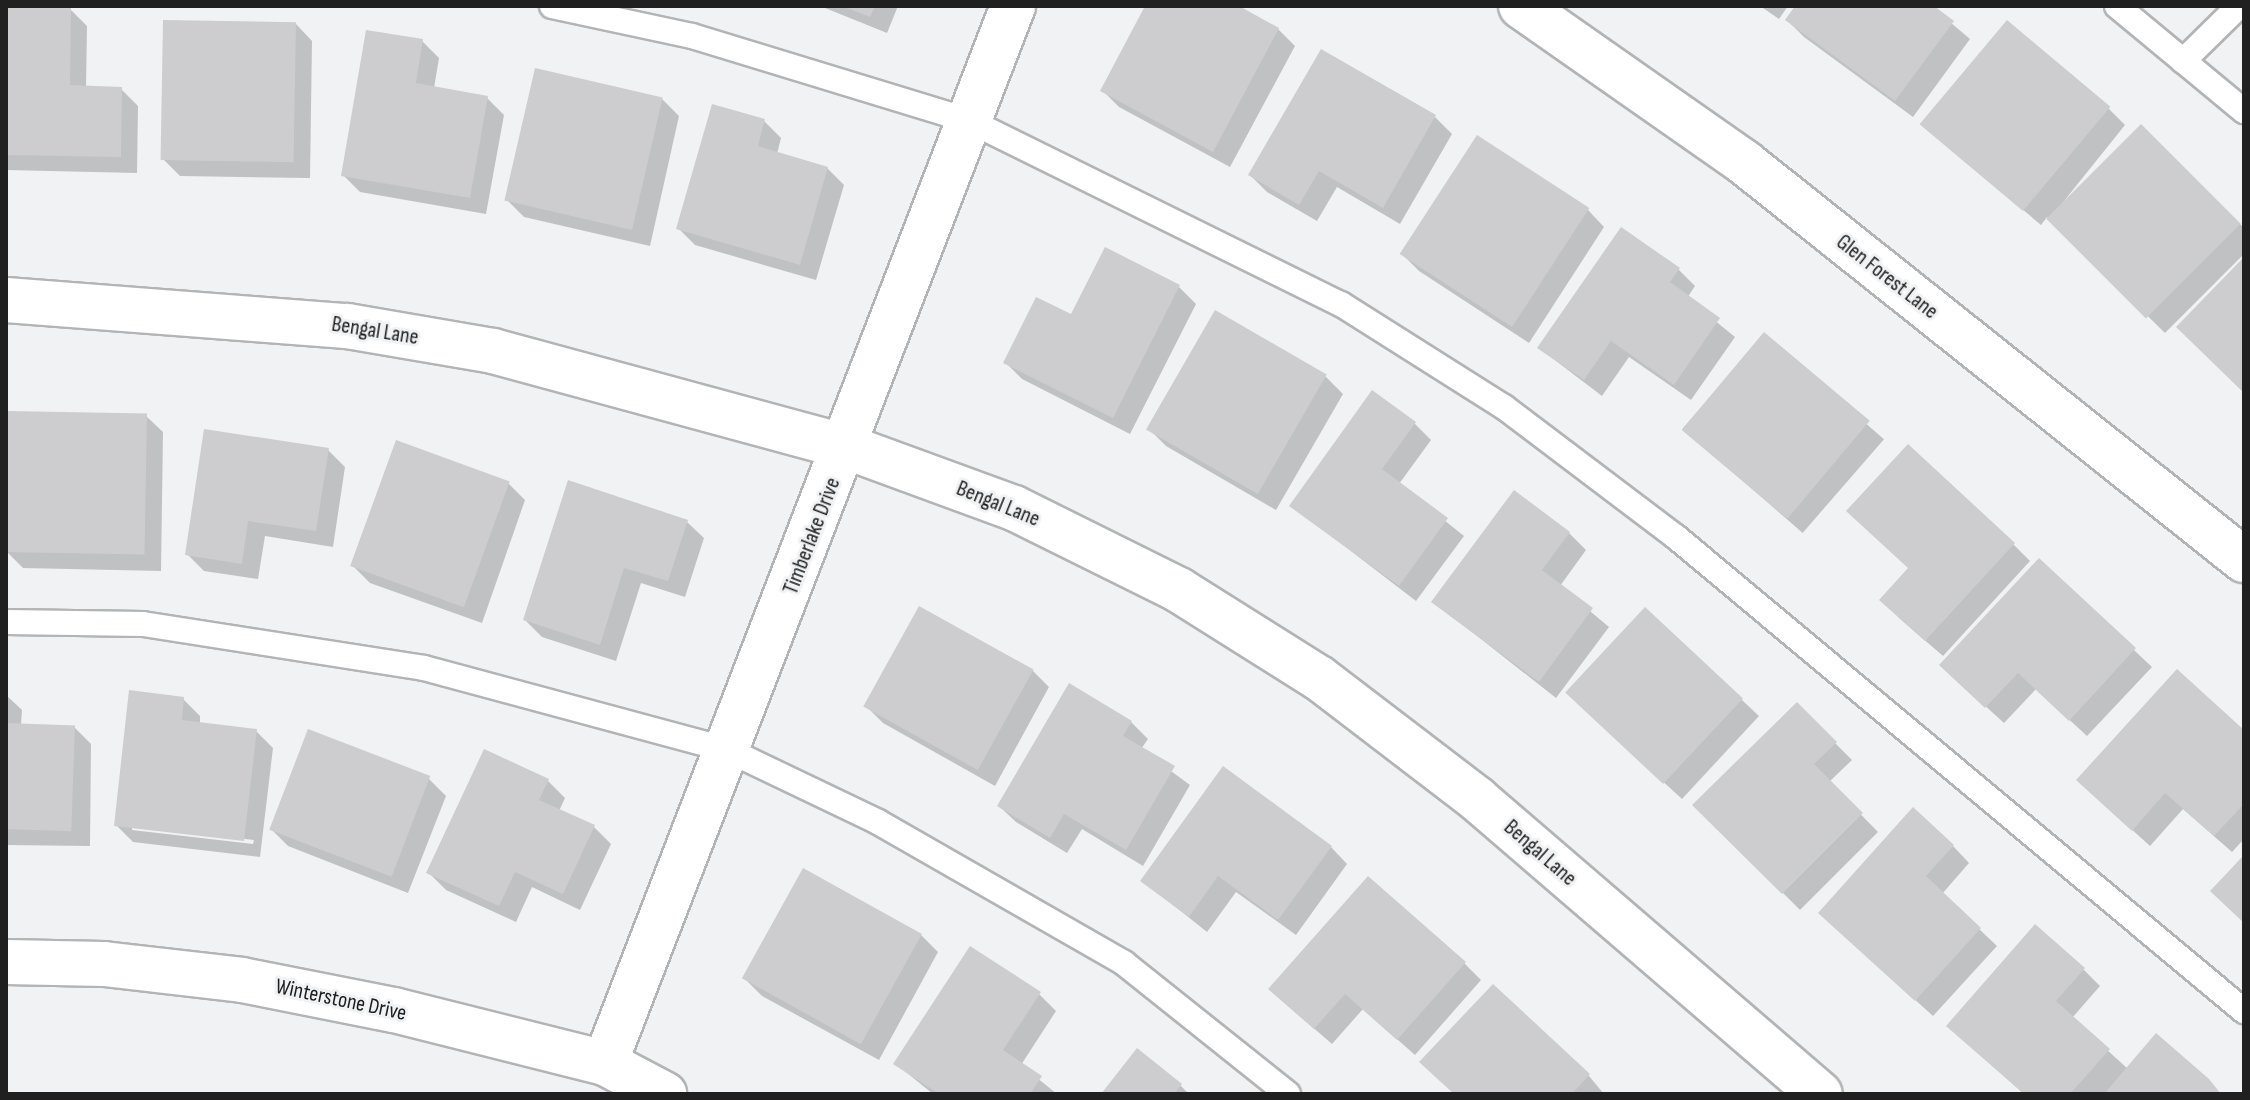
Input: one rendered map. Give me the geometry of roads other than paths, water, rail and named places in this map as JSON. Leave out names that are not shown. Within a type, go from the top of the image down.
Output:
[{"type":"street","name":"Timberlake Drive","points":[[605,1063],[847,447],[1013,6]]},
{"type":"street","name":"Glen Forest Lane","points":[[1521,6],[1745,163],[2244,560]]},
{"type":"street","name":"Bengal Lane","points":[[6,300],[347,326],[493,351],[847,447],[1014,508],[1179,590],[1319,678],[1477,799],[1820,1094]]},
{"type":"street","name":"Winterstone Drive","points":[[6,962],[104,964],[242,980],[394,1010],[605,1063],[664,1094]]},
{"type":"lane","points":[[552,6],[692,36],[970,121],[1341,304],[1504,407],[1676,537],[2244,1011]]},
{"type":"lane","points":[[2117,6],[2244,111]]},
{"type":"lane","points":[[2183,61],[2239,6]]},
{"type":"lane","points":[[6,622],[143,624],[424,668],[728,750],[878,822],[1124,963],[1288,1094]]}]
